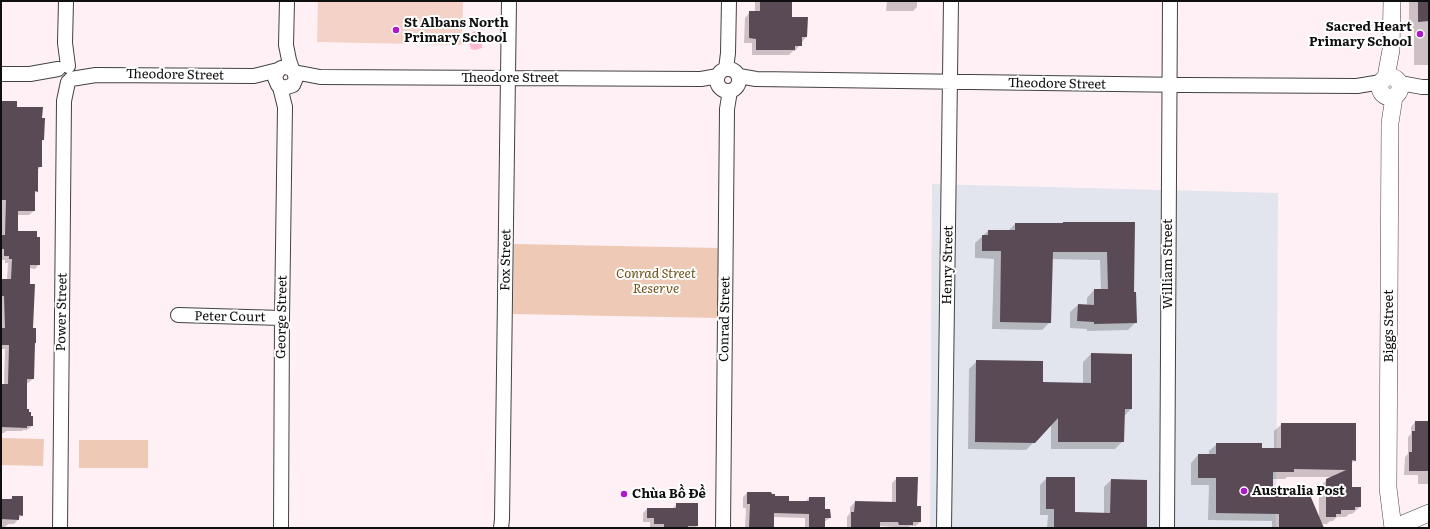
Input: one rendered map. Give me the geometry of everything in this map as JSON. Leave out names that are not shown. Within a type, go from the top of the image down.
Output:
[{"type":"street","name":"Power Street","points":[[60,526],[66,1]]},
{"type":"street","name":"George Street","points":[[281,528],[285,107],[286,77],[289,60],[286,45],[287,1]]},
{"type":"street","name":"Fox Street","points":[[502,525],[509,1]]},
{"type":"street","name":"Conrad Street","points":[[722,528],[729,1]]},
{"type":"street","name":"Henry Street","points":[[944,528],[951,1]]},
{"type":"street","name":"William Street","points":[[1167,528],[1168,85],[1170,1]]},
{"type":"street","name":"Biggs Street","points":[[1392,1],[1390,87],[1388,488],[1393,528]]},
{"type":"street","name":"Theodore Street","points":[[1,74],[756,79],[951,83],[1425,87]]},
{"type":"street","name":"Peter Court","points":[[178,315],[282,318]]},
{"type":"street","points":[[1393,528],[1429,513]]},
{"type":"shaded area","points":[[318,1],[463,1],[462,45],[317,42]]},
{"type":"shaded area","points":[[932,184],[1278,193],[1276,528],[930,528]]},
{"type":"green space","name":"Conrad Street Reserve","points":[[514,244],[720,248],[718,318],[513,314]]},
{"type":"green space","points":[[1,438],[44,439],[43,466],[1,465]]},
{"type":"green space","points":[[79,440],[148,440],[148,468],[79,468]]},
{"type":"sand","points":[[481,31],[482,48],[475,50],[471,49],[469,41],[472,32]]},
{"type":"building","points":[[760,1],[792,1],[792,17],[808,17],[807,37],[802,37],[802,46],[795,46],[795,50],[756,50],[756,39],[749,38],[749,11],[760,11]]},
{"type":"building","points":[[1418,1],[1429,1],[1429,21],[1418,22]]},
{"type":"building","points":[[2,101],[17,101],[17,107],[43,107],[42,118],[45,118],[44,140],[42,140],[42,167],[38,167],[38,192],[35,191],[35,211],[18,211],[18,231],[37,231],[37,237],[40,237],[40,265],[30,265],[30,284],[35,284],[33,328],[36,328],[36,343],[34,379],[27,379],[27,409],[31,412],[31,416],[33,416],[33,426],[27,426],[27,428],[1,427],[1,384],[8,384],[9,345],[1,345],[1,328],[5,328],[4,296],[1,296],[1,279],[11,279],[12,259],[9,259],[9,256],[4,256],[4,249],[1,249],[1,235],[5,235],[6,200],[1,200]]},
{"type":"building","points":[[1135,222],[1134,292],[1136,292],[1137,323],[1094,324],[1094,322],[1077,321],[1078,304],[1094,305],[1094,289],[1108,289],[1107,252],[1053,252],[1051,323],[1000,322],[1001,251],[982,251],[982,235],[988,235],[988,230],[1015,230],[1015,223]]},
{"type":"building","points":[[1091,353],[1132,354],[1132,409],[1125,409],[1124,442],[1058,442],[1058,418],[1035,443],[975,442],[976,360],[1043,361],[1043,382],[1091,383]]},
{"type":"building","points":[[1415,421],[1429,421],[1429,471],[1409,471],[1409,452],[1412,452],[1412,431],[1415,431]]},
{"type":"building","points":[[1281,423],[1356,423],[1356,461],[1352,460],[1352,487],[1361,487],[1361,507],[1355,507],[1355,510],[1341,510],[1341,514],[1336,514],[1336,517],[1326,517],[1326,479],[1346,470],[1294,469],[1294,472],[1273,472],[1273,495],[1291,495],[1307,488],[1324,528],[1279,528],[1279,514],[1216,513],[1216,478],[1198,478],[1198,454],[1216,454],[1216,443],[1262,443],[1262,448],[1281,448]]},
{"type":"building","points":[[896,477],[918,477],[917,506],[921,506],[921,522],[913,522],[913,525],[899,525],[898,522],[880,522],[880,527],[851,528],[851,512],[854,512],[855,501],[896,502]]},
{"type":"building","points":[[1046,477],[1075,477],[1075,512],[1110,513],[1111,479],[1147,480],[1147,528],[1054,528],[1054,509],[1046,509]]},
{"type":"building","points":[[747,492],[771,492],[772,494],[775,494],[775,496],[789,496],[789,501],[809,501],[809,497],[825,497],[825,509],[830,509],[831,518],[825,518],[825,528],[809,528],[809,514],[774,513],[774,528],[749,528],[750,504],[747,504]]},
{"type":"building","points":[[12,496],[23,496],[23,516],[19,515],[19,520],[1,519],[1,499],[12,499]]},
{"type":"building","points":[[676,503],[698,503],[698,526],[688,526],[688,528],[664,528],[664,524],[654,524],[654,518],[647,518],[647,508],[676,508]]},
{"type":"place","name":"St Albans North Primary School","points":[[396,30]]},
{"type":"place","name":"Sacred Heart Primary School","points":[[1420,34]]},
{"type":"place","name":"Australia Post","points":[[1244,491]]},
{"type":"place","name":"Chùa Bồ Đề","points":[[624,494]]}]
